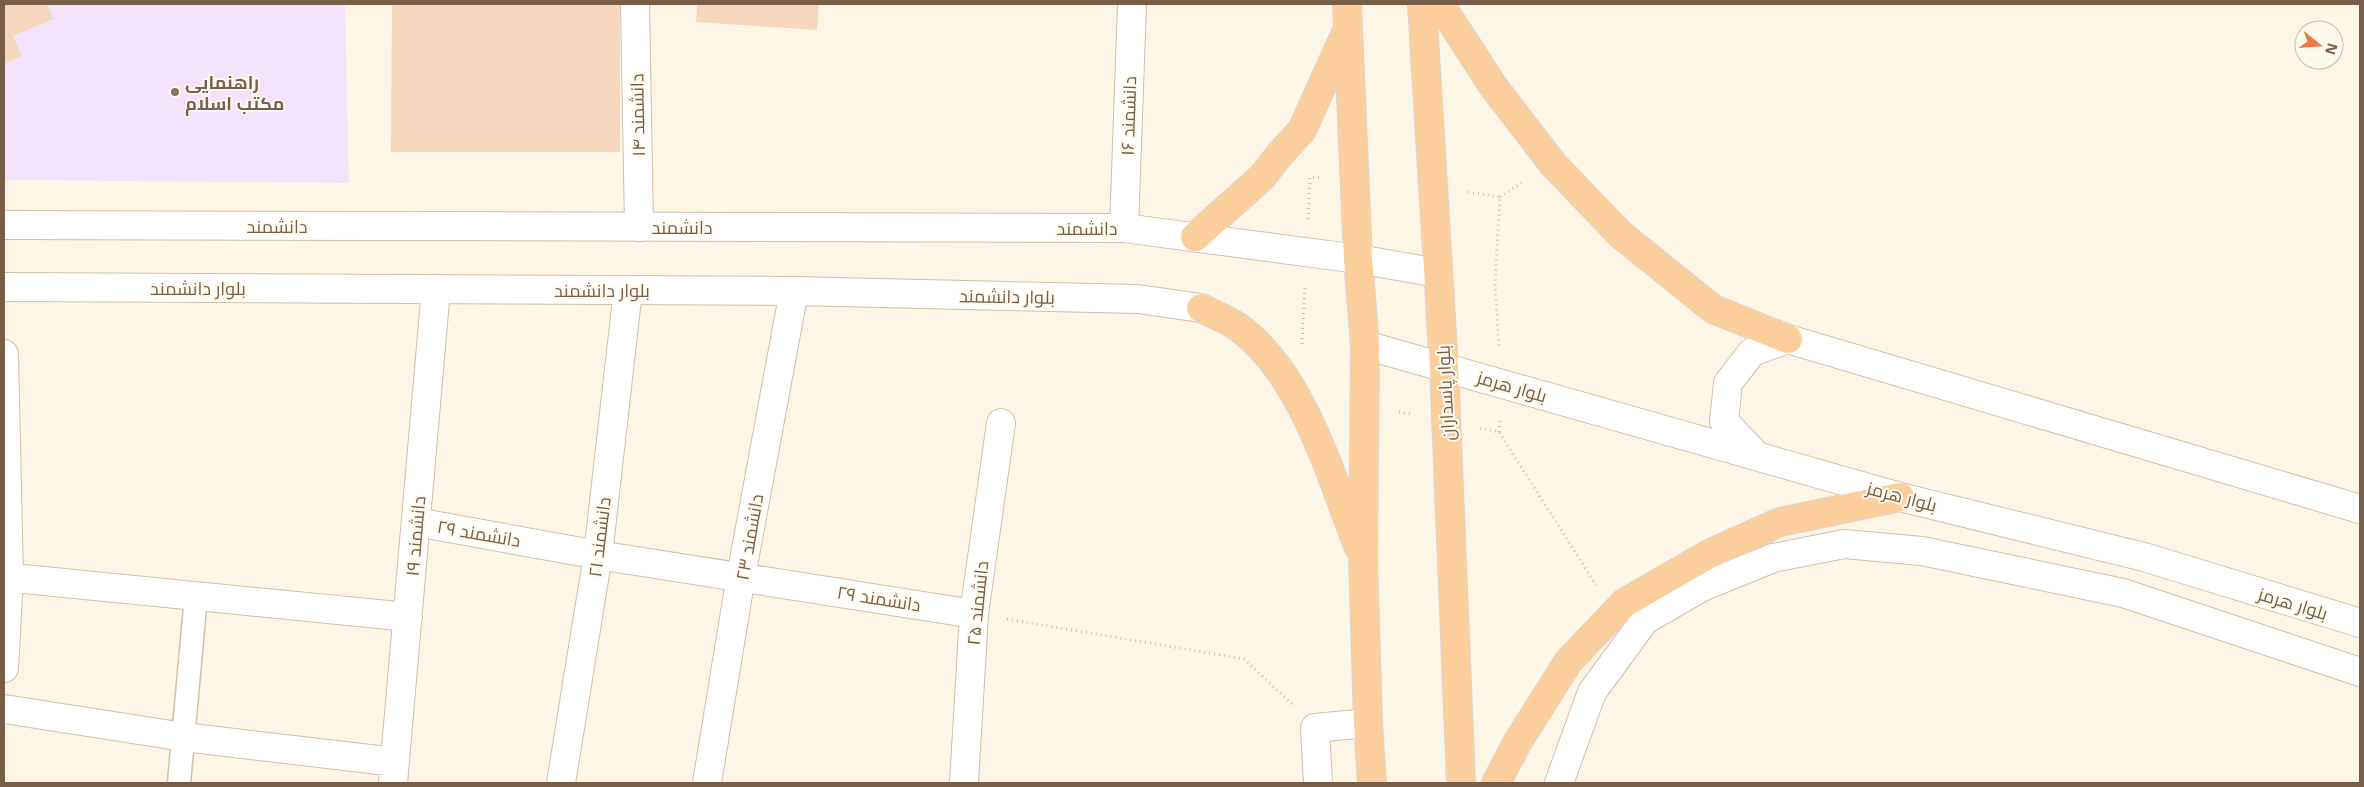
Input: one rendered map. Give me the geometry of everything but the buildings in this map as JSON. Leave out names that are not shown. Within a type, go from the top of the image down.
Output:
[{"type":"highway","points":[[1347,4],[1358,259],[1365,345],[1363,559],[1368,723],[1372,783]]},
{"type":"highway","name":"بلوار پاسداران","points":[[1422,4],[1444,367],[1461,783]]},
{"type":"highway","points":[[1440,4],[1493,86],[1547,156],[1620,234],[1713,309],[1788,339]]},
{"type":"highway","points":[[1195,237],[1261,178],[1302,130],[1347,31]]},
{"type":"highway","points":[[1200,308],[1238,326],[1273,359],[1297,397],[1363,559]]},
{"type":"highway","points":[[1496,783],[1517,743],[1568,662],[1624,603],[1710,554],[1780,522],[1900,497]]},
{"type":"street","name":"دانشمند ۱۴","points":[[635,4],[639,226]]},
{"type":"street","name":"دانشمند ۱۶","points":[[1124,228],[1132,4]]},
{"type":"street","name":"دانشمند","points":[[4,225],[1124,228],[1358,259],[1438,273]]},
{"type":"street","name":"بلوار دانشمند","points":[[4,287],[794,291],[1138,298],[1200,308]]},
{"type":"street","name":"دانشمند ۱۹","points":[[394,773],[436,289]]},
{"type":"street","name":"دانشمند ۲۱","points":[[562,783],[598,555],[628,290]]},
{"type":"street","name":"دانشمند ۲۳","points":[[707,783],[742,576],[794,291]]},
{"type":"street","points":[[1756,456],[1724,421],[1728,383],[1752,352],[1788,339],[2360,509]]},
{"type":"street","name":"بلوار هرمز","points":[[1365,345],[1900,497],[2144,557],[2360,623]]},
{"type":"street","points":[[4,354],[7,577],[4,668]]},
{"type":"street","name":"دانشمند ۲۵","points":[[964,783],[974,614],[1001,423]]},
{"type":"street","name":"دانشمند ۲۹","points":[[416,522],[598,555],[742,576],[974,614]]},
{"type":"street","points":[[1559,783],[1592,692],[1645,620],[1702,587],[1773,558],[1844,544],[1922,551],[2123,593],[2360,672]]},
{"type":"street","points":[[7,577],[408,617]]},
{"type":"street","points":[[4,709],[184,737],[394,773]]},
{"type":"street","points":[[1318,783],[1315,728],[1368,723]]},
{"type":"lane","points":[[179,783],[196,596]]},
{"type":"path","points":[[974,614],[1244,659],[1315,728]]},
{"type":"shaded area","name":"راهنمایی مکتب اسلام","points":[[4,4],[345,4],[349,183],[4,180]]},
{"type":"place","name":"راهنمایی مکتب اسلام","points":[[175,92]]}]
